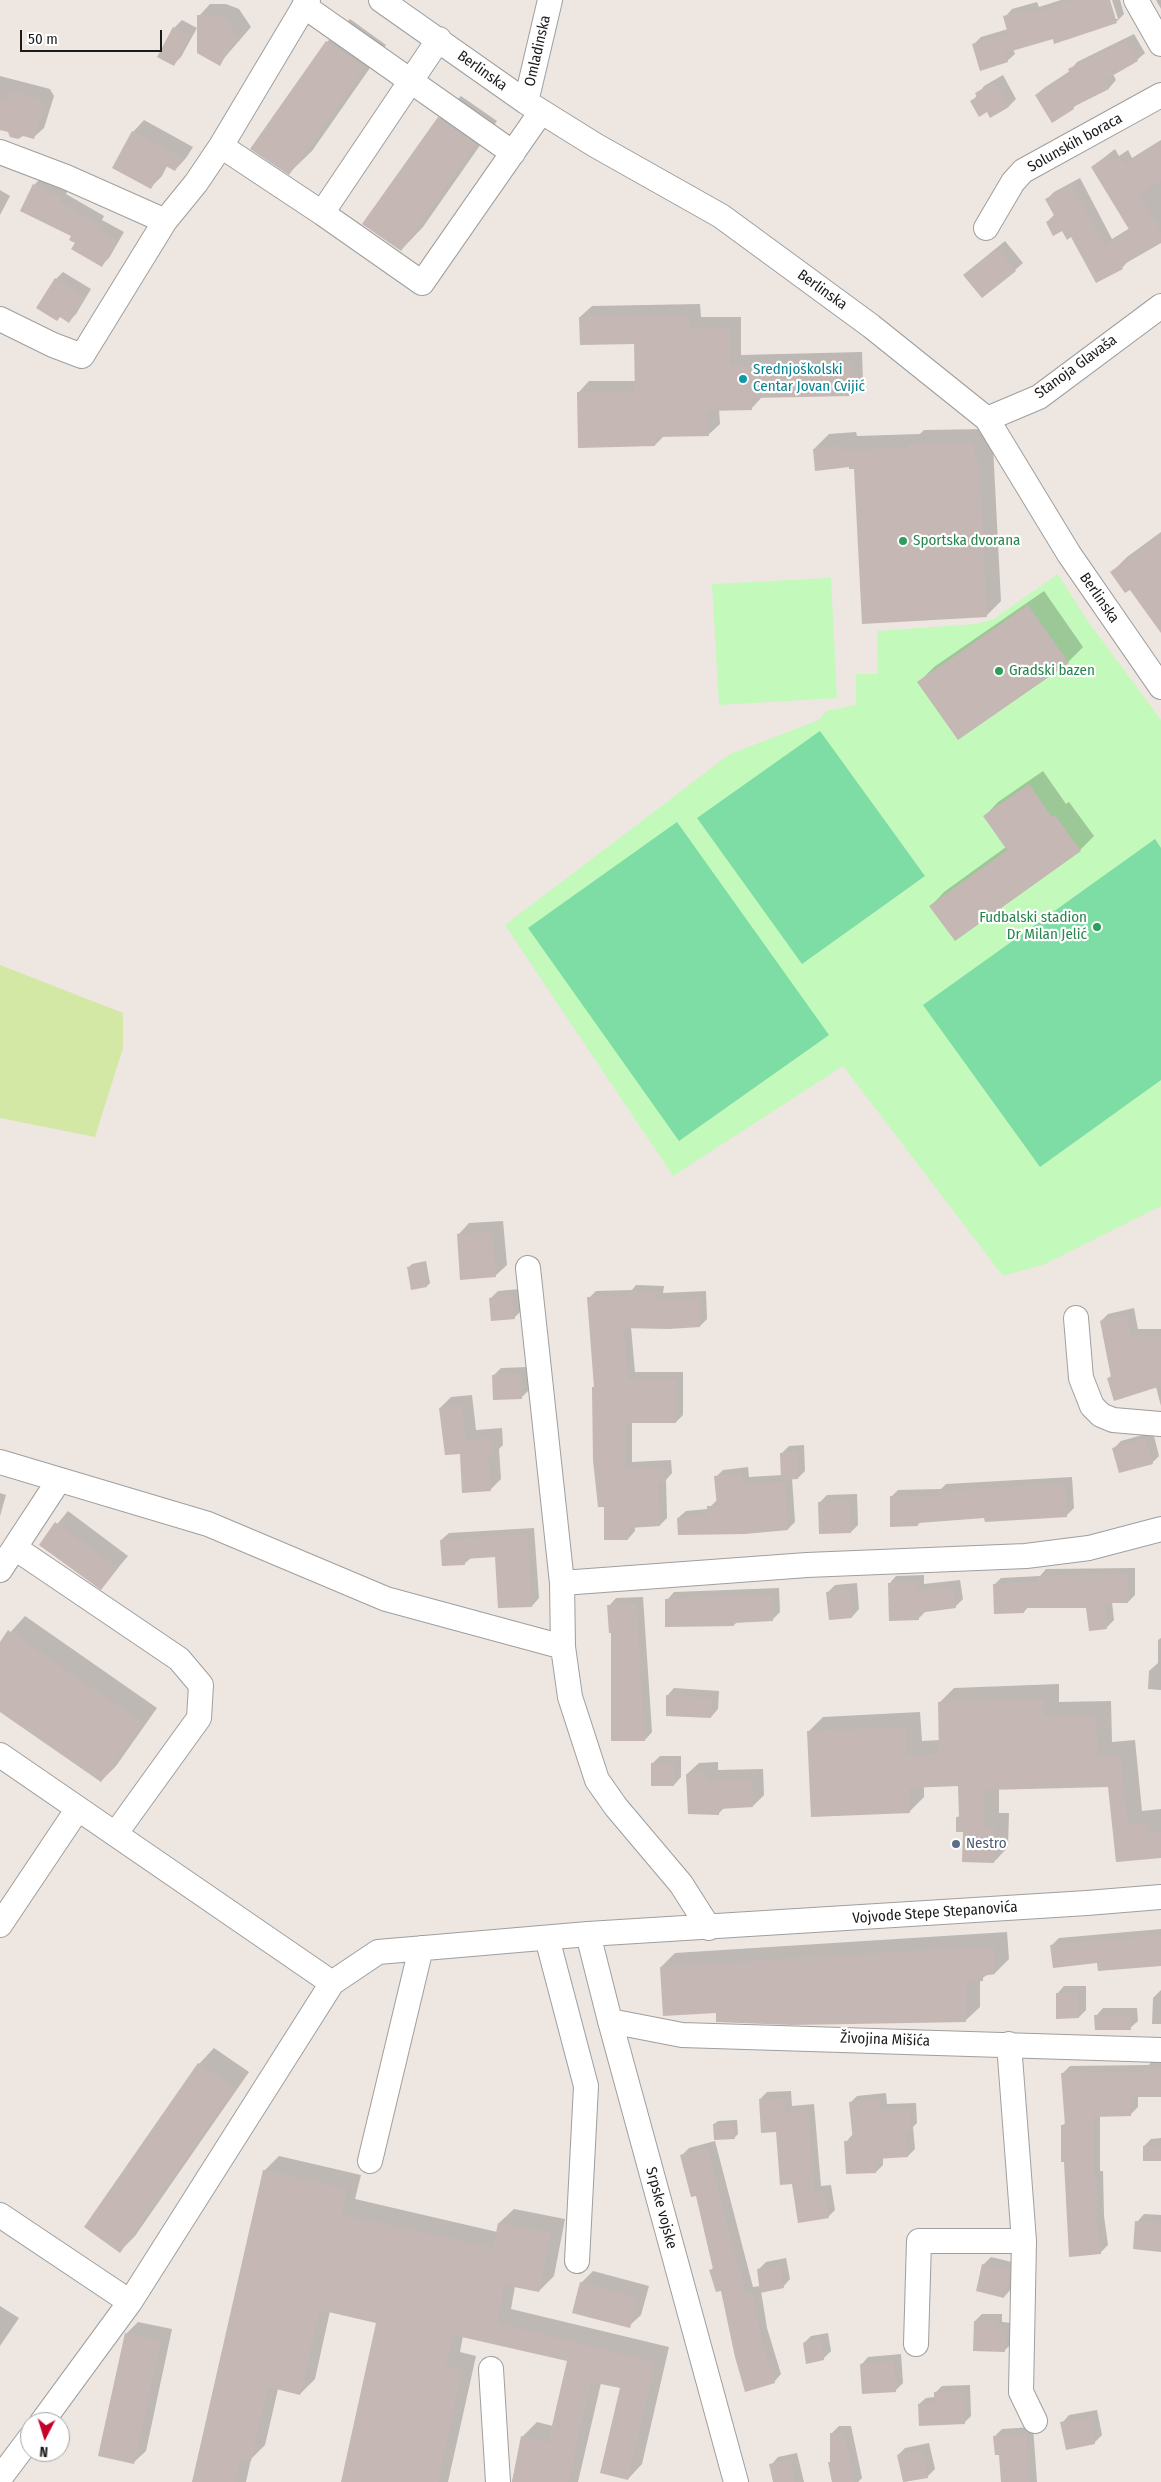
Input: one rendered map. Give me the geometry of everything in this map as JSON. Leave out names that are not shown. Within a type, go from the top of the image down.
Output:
[{"type":"street","name":"Berlinska","points":[[381,0],[534,107],[595,145],[721,216],[872,326],[986,419],[1069,554],[1161,687]]},
{"type":"street","name":"Omladinska","points":[[534,107],[550,0]]},
{"type":"street","points":[[1136,0],[1161,44]]},
{"type":"street","points":[[0,319],[53,345],[82,356],[165,221],[196,183],[221,146],[306,3],[411,81],[513,153]]},
{"type":"street","points":[[322,213],[439,39]]},
{"type":"street","name":"Solunskih boraca","points":[[986,228],[1013,182],[1023,171],[1161,95]]},
{"type":"street","points":[[221,146],[322,213],[422,283],[513,153],[534,107]]},
{"type":"street","points":[[0,152],[66,177],[165,221]]},
{"type":"street","name":"Stanoja Glavaša","points":[[986,419],[1039,397],[1161,306]]},
{"type":"street","points":[[528,1268],[562,1583],[563,1647],[570,1698],[597,1780],[616,1807],[681,1884],[709,1928]]},
{"type":"street","points":[[1076,1318],[1081,1378],[1092,1406],[1101,1415],[1113,1420],[1161,1424]]},
{"type":"street","points":[[0,1462],[208,1524],[386,1599],[563,1647]]},
{"type":"street","points":[[0,1570],[59,1480]]},
{"type":"street","points":[[562,1583],[807,1565],[1026,1556],[1090,1548],[1161,1529]]},
{"type":"street","points":[[15,1548],[179,1659],[201,1686],[199,1718],[116,1833]]},
{"type":"street","points":[[0,1755],[77,1810],[116,1833],[332,1983],[130,2302],[49,2412]]},
{"type":"street","points":[[0,1925],[77,1810]]},
{"type":"street","name":"Vojvode Stepe Stepanovića","points":[[332,1983],[378,1952],[588,1934],[709,1928],[1161,1896]]},
{"type":"street","name":"Srpske vojske","points":[[588,1934],[610,2022],[736,2482]]},
{"type":"street","points":[[547,1938],[586,2086],[578,2261]]},
{"type":"street","points":[[370,2161],[421,1948]]},
{"type":"street","name":"Živojina Mišića","points":[[610,2022],[682,2035],[1161,2050]]},
{"type":"street","points":[[1009,2044],[1024,2241],[1021,2392],[1035,2421]]},
{"type":"street","points":[[0,2215],[130,2302]]},
{"type":"street","points":[[916,2344],[919,2241],[1024,2241]]},
{"type":"street","points":[[491,2369],[498,2482]]},
{"type":"street","points":[[0,2478],[20,2451]]},
{"type":"green space","points":[[1058,574],[1087,620],[1161,720],[1161,1206],[1045,1264],[1003,1276],[843,1066],[673,1176],[505,925],[730,754],[819,720],[826,711],[856,705],[856,674],[878,674],[877,631],[977,624],[994,619]]},
{"type":"green space","points":[[831,578],[837,698],[719,705],[712,584]]},
{"type":"green space","points":[[820,731],[925,876],[802,964],[697,818]]},
{"type":"green space","points":[[677,822],[829,1035],[679,1141],[528,928]]},
{"type":"green space","name":"Fudbalski stadion Dr Milan Jelić","points":[[1155,839],[1161,848],[1161,1080],[1040,1167],[923,1005]]},
{"type":"green space","points":[[0,965],[123,1013],[123,1048],[95,1137],[0,1118]]},
{"type":"building","points":[[1074,0],[1110,0],[1117,23],[1054,44],[1053,39],[1005,53],[1008,62],[980,71],[972,44],[1008,34],[1003,16],[1030,9],[1031,14]]},
{"type":"building","points":[[197,15],[214,15],[227,20],[240,40],[229,49],[220,66],[197,53]]},
{"type":"building","points":[[173,27],[190,36],[174,66],[157,57]]},
{"type":"building","points":[[1126,40],[1138,61],[1105,80],[1109,89],[1073,107],[1074,109],[1052,123],[1035,95],[1070,73],[1068,69]]},
{"type":"building","points":[[326,41],[365,68],[289,175],[250,149]]},
{"type":"building","points":[[995,82],[1009,107],[990,118],[987,112],[979,117],[970,101],[977,97],[975,93]]},
{"type":"building","points":[[9,90],[40,99],[44,107],[34,139],[23,136],[18,139],[10,137],[8,132],[0,130],[0,99],[5,101]]},
{"type":"building","points":[[438,117],[476,144],[401,251],[362,224]]},
{"type":"building","points":[[132,131],[182,158],[175,171],[164,165],[151,189],[112,168]]},
{"type":"building","points":[[1161,142],[1161,181],[1139,194],[1161,232],[1161,243],[1121,266],[1123,269],[1096,283],[1071,237],[1067,240],[1062,231],[1053,236],[1046,222],[1055,217],[1045,199],[1072,185],[1104,245],[1130,231],[1091,167],[1107,156],[1111,162],[1120,157],[1125,164]]},
{"type":"building","points":[[33,184],[61,198],[59,202],[98,224],[96,228],[117,240],[102,267],[71,249],[75,243],[69,240],[71,236],[20,211]]},
{"type":"building","points":[[997,248],[1016,271],[982,298],[963,275]]},
{"type":"building","points":[[55,278],[85,297],[69,323],[60,317],[57,321],[36,308]]},
{"type":"building","name":"Srednjoškolski Centar Jovan Cvijić","points":[[689,315],[690,328],[730,328],[730,366],[851,363],[852,396],[751,398],[752,410],[708,411],[709,436],[655,437],[655,446],[578,448],[577,392],[635,392],[634,344],[580,345],[579,317]]},
{"type":"building","points":[[974,443],[975,461],[979,461],[987,617],[862,624],[854,469],[849,469],[849,467],[815,471],[813,449],[842,446],[842,450],[908,448],[908,445]]},
{"type":"building","points":[[1161,535],[1161,633],[1130,590],[1125,593],[1110,572]]},
{"type":"building","points":[[1028,605],[1069,663],[958,740],[917,682]]},
{"type":"building","points":[[1029,784],[1052,817],[1055,815],[1081,851],[955,941],[929,906],[1007,850],[983,816]]},
{"type":"building","points":[[492,1232],[496,1277],[460,1280],[457,1234]]},
{"type":"building","points":[[423,1264],[427,1287],[411,1290],[407,1267]]},
{"type":"building","points":[[628,1292],[657,1292],[657,1300],[699,1298],[700,1327],[668,1329],[623,1328],[628,1379],[676,1379],[676,1423],[625,1423],[625,1469],[664,1467],[665,1482],[658,1482],[660,1526],[629,1528],[628,1540],[604,1540],[604,1507],[598,1507],[593,1460],[592,1387],[594,1387],[587,1297],[628,1296]]},
{"type":"building","points":[[513,1296],[515,1319],[491,1321],[489,1298]]},
{"type":"building","points":[[1127,1315],[1131,1336],[1161,1335],[1161,1386],[1114,1401],[1107,1378],[1111,1377],[1100,1321]]},
{"type":"building","points":[[521,1374],[522,1399],[493,1400],[492,1375]]},
{"type":"building","points":[[461,1405],[466,1440],[492,1438],[493,1456],[488,1457],[491,1491],[462,1493],[460,1454],[445,1455],[439,1408]]},
{"type":"building","points":[[1145,1439],[1153,1464],[1119,1473],[1112,1448]]},
{"type":"building","points":[[797,1452],[798,1479],[781,1480],[780,1453]]},
{"type":"building","points":[[741,1474],[742,1483],[785,1482],[788,1530],[745,1534],[678,1535],[677,1518],[707,1515],[707,1506],[717,1506],[714,1476]]},
{"type":"building","points":[[1065,1484],[1067,1517],[985,1522],[984,1518],[918,1523],[918,1526],[890,1527],[890,1496],[938,1496],[938,1491]]},
{"type":"building","points":[[850,1501],[851,1533],[819,1534],[818,1502]]},
{"type":"building","points":[[55,1522],[118,1568],[101,1590],[39,1545]]},
{"type":"building","points":[[527,1534],[532,1607],[498,1608],[495,1557],[465,1559],[465,1565],[442,1566],[440,1540]]},
{"type":"building","points":[[1128,1574],[1128,1603],[1104,1603],[1107,1629],[1089,1631],[1086,1608],[1024,1608],[1024,1613],[994,1614],[993,1584],[1038,1582],[1038,1576]]},
{"type":"building","points":[[917,1582],[917,1591],[953,1587],[956,1608],[918,1613],[919,1620],[889,1621],[888,1583]]},
{"type":"building","points":[[850,1590],[852,1618],[829,1620],[826,1592]]},
{"type":"building","points":[[772,1595],[773,1621],[734,1623],[734,1626],[665,1627],[665,1599]]},
{"type":"building","points":[[636,1604],[645,1741],[611,1741],[611,1633],[609,1633],[607,1605]]},
{"type":"building","points":[[8,1630],[143,1723],[101,1782],[0,1712],[0,1642]]},
{"type":"building","points":[[666,1695],[712,1698],[711,1718],[666,1716]]},
{"type":"building","points":[[1044,1699],[1045,1716],[1096,1715],[1098,1756],[1120,1754],[1128,1825],[1148,1823],[1149,1833],[1161,1832],[1161,1858],[1116,1862],[1108,1787],[985,1790],[984,1827],[995,1827],[994,1863],[962,1862],[963,1832],[956,1832],[956,1817],[959,1817],[958,1786],[909,1788],[910,1813],[811,1817],[807,1731],[906,1727],[907,1755],[939,1754],[938,1702]]},
{"type":"building","points":[[651,1763],[674,1763],[674,1786],[651,1786]]},
{"type":"building","points":[[706,1773],[707,1781],[752,1780],[753,1807],[719,1809],[719,1815],[688,1814],[686,1774]]},
{"type":"building","points":[[1161,1935],[1161,1966],[1098,1971],[1097,1963],[1053,1968],[1050,1945]]},
{"type":"building","points":[[994,1946],[995,1974],[983,1976],[983,1981],[966,1982],[966,2022],[791,2025],[716,2022],[716,2013],[663,2016],[660,1967]]},
{"type":"building","points":[[1056,1993],[1078,1993],[1079,2018],[1056,2019]]},
{"type":"building","points":[[1094,2015],[1130,2015],[1131,2030],[1095,2030]]},
{"type":"building","points":[[198,2063],[235,2088],[120,2253],[84,2227]]},
{"type":"building","points":[[1143,2069],[1161,2069],[1161,2097],[1131,2097],[1131,2116],[1093,2117],[1093,2178],[1096,2178],[1097,2225],[1101,2254],[1069,2257],[1064,2162],[1061,2162],[1061,2125],[1065,2125],[1061,2073],[1143,2072]]},
{"type":"building","points":[[785,2098],[785,2112],[808,2111],[814,2193],[824,2191],[829,2218],[798,2223],[792,2184],[780,2185],[776,2132],[761,2133],[759,2099]]},
{"type":"building","points":[[879,2099],[880,2111],[910,2110],[911,2132],[906,2132],[908,2157],[876,2159],[876,2173],[846,2174],[844,2141],[853,2141],[849,2102]]},
{"type":"building","points":[[734,2123],[735,2139],[714,2140],[713,2124]]},
{"type":"building","points":[[1161,2145],[1161,2161],[1143,2161],[1143,2146]]},
{"type":"building","points":[[707,2148],[746,2294],[753,2292],[760,2336],[775,2383],[745,2392],[735,2357],[721,2291],[716,2292],[709,2270],[713,2269],[696,2196],[691,2197],[680,2155]]},
{"type":"building","points":[[263,2170],[347,2189],[341,2214],[493,2248],[498,2223],[551,2233],[539,2292],[504,2285],[497,2323],[655,2362],[628,2480],[600,2473],[620,2388],[591,2382],[568,2482],[512,2482],[521,2436],[548,2443],[567,2361],[453,2335],[446,2367],[462,2370],[438,2482],[341,2482],[376,2323],[320,2310],[300,2395],[268,2387],[251,2461],[241,2458],[235,2482],[192,2482]]},
{"type":"building","points":[[1135,2221],[1161,2223],[1161,2252],[1133,2249]]},
{"type":"building","points":[[982,2264],[1010,2271],[1004,2298],[976,2291]]},
{"type":"building","points":[[779,2265],[784,2288],[760,2293],[757,2269]]},
{"type":"building","points":[[580,2282],[638,2298],[630,2328],[572,2313]]},
{"type":"building","points":[[974,2321],[995,2321],[995,2329],[1005,2330],[1005,2352],[973,2351]]},
{"type":"building","points":[[125,2333],[161,2341],[134,2464],[98,2456]]},
{"type":"building","points":[[821,2339],[824,2360],[806,2364],[803,2343]]},
{"type":"building","points":[[894,2361],[896,2392],[862,2394],[860,2364]]},
{"type":"building","points":[[934,2392],[964,2392],[965,2424],[919,2426],[918,2404],[934,2403]]},
{"type":"building","points":[[1090,2417],[1095,2444],[1066,2450],[1060,2422]]},
{"type":"building","points":[[830,2433],[844,2433],[854,2482],[832,2482],[828,2462],[830,2462]]},
{"type":"building","points":[[1026,2434],[1029,2482],[1001,2482],[999,2455],[995,2455],[993,2436]]},
{"type":"building","points":[[922,2450],[928,2478],[903,2482],[897,2455]]},
{"type":"building","points":[[790,2460],[795,2482],[773,2482],[769,2464]]},
{"type":"place","name":"Srednjoškolski Centar Jovan Cvijić","points":[[743,379]]},
{"type":"place","name":"Sportska dvorana","points":[[903,541]]},
{"type":"place","name":"Gradski bazen","points":[[999,671]]},
{"type":"place","name":"Fudbalski stadion Dr Milan Jelić","points":[[1097,927]]},
{"type":"place","name":"Nestro","points":[[956,1844]]}]
